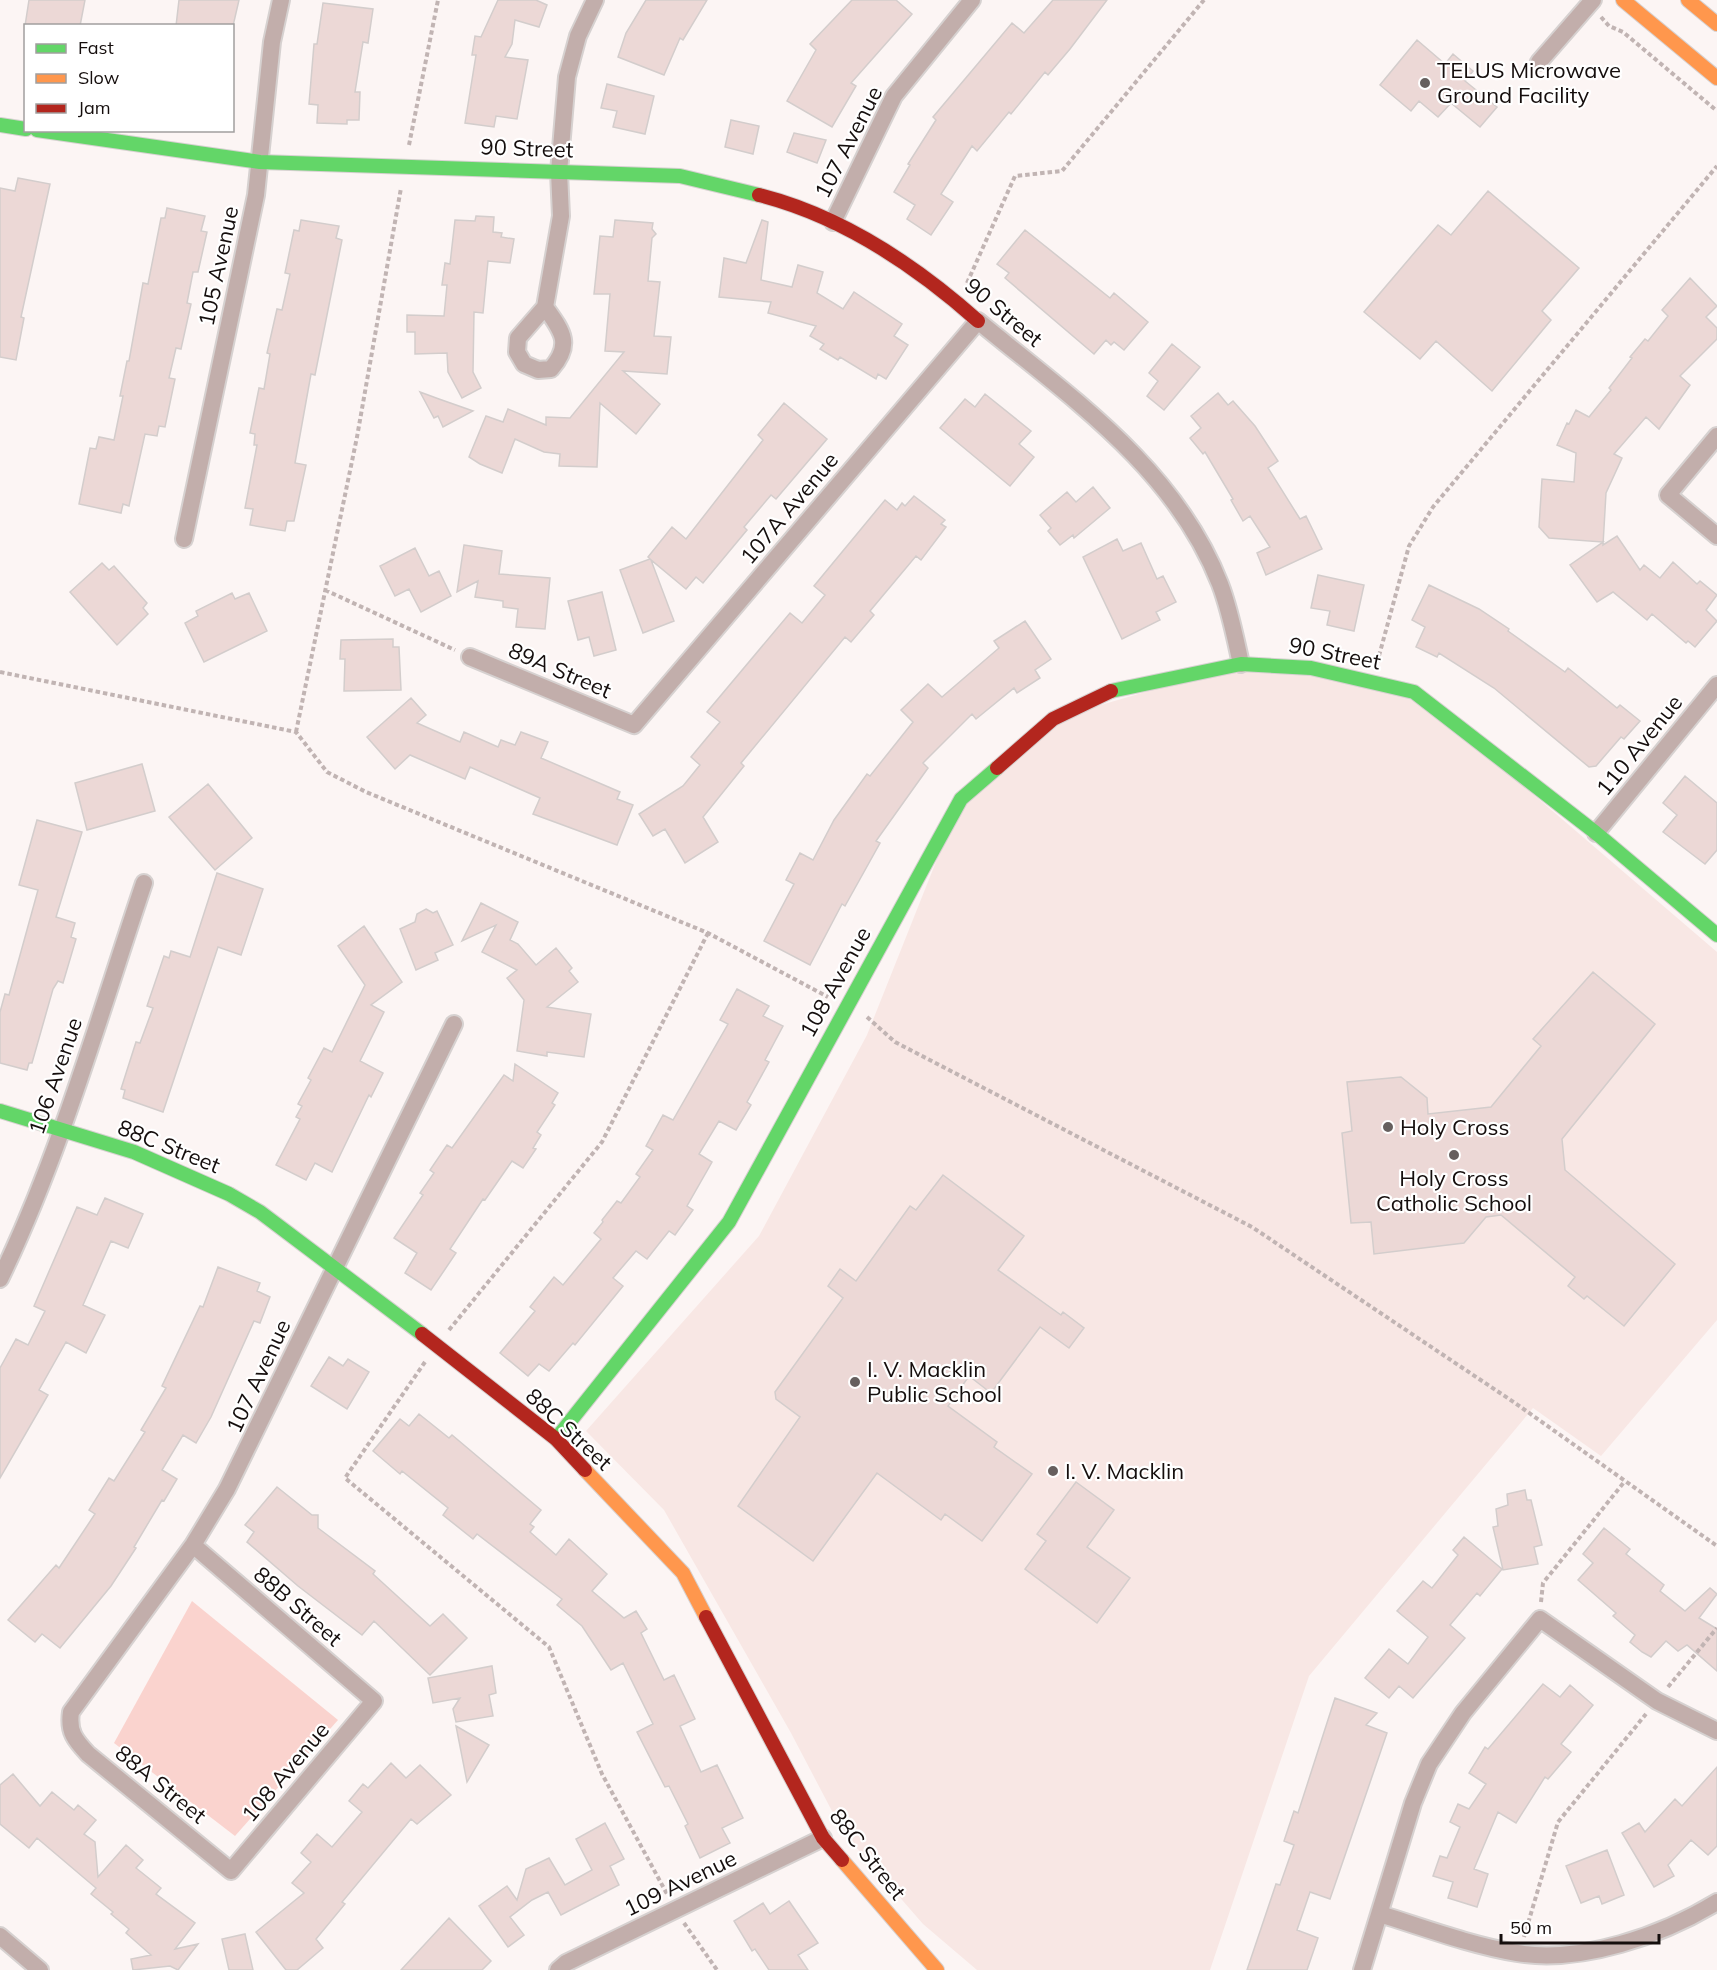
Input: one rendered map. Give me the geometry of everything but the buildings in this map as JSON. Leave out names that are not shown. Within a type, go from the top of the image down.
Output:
[{"type":"street","name":"105 Avenue","points":[[184,539],[256,195],[272,42],[281,0]]},
{"type":"street","points":[[545,307],[561,216],[559,172],[567,77],[578,36],[595,0]]},
{"type":"street","name":"107 Avenue","points":[[833,222],[894,96],[972,0]]},
{"type":"street","points":[[1539,62],[1593,0]]},
{"type":"street","points":[[1623,0],[1717,78]]},
{"type":"street","points":[[1688,0],[1717,24]]},
{"type":"street","points":[[0,125],[24,129]]},
{"type":"street","name":"90 Street","points":[[51,132],[260,162],[680,176],[781,201],[833,222],[887,250],[941,288],[1118,438],[1168,493],[1194,530],[1220,584],[1241,664],[1311,668],[1371,684],[1414,692],[1596,833],[1717,935]]},
{"type":"street","name":"107A Avenue","points":[[634,725],[978,321]]},
{"type":"street","points":[[1717,436],[1668,495],[1717,536]]},
{"type":"street","name":"89A Street","points":[[470,657],[634,725]]},
{"type":"street","name":"108 Avenue","points":[[556,1439],[729,1222],[961,799],[1053,719],[1113,690],[1241,664]]},
{"type":"street","name":"110 Avenue","points":[[1596,833],[1717,685]]},
{"type":"street","name":"106 Avenue","points":[[0,1279],[19,1240],[62,1129],[144,883]]},
{"type":"street","name":"107 Avenue","points":[[69,1725],[77,1702],[193,1545],[254,1438],[334,1268],[454,1024]]},
{"type":"street","name":"88C Street","points":[[0,1112],[62,1129],[164,1162],[229,1193],[260,1212],[556,1439],[683,1573],[823,1838],[937,1970]]},
{"type":"street","name":"88B Street","points":[[193,1545],[374,1701]]},
{"type":"street","points":[[1362,1970],[1413,1803],[1429,1764],[1463,1713],[1540,1619],[1657,1701],[1717,1731]]},
{"type":"street","name":"108 Avenue","points":[[231,1871],[374,1701]]},
{"type":"street","name":"88A Street","points":[[69,1725],[73,1737],[88,1754],[231,1871]]},
{"type":"street","name":"109 Avenue","points":[[558,1970],[566,1963],[823,1838]]},
{"type":"street","points":[[1380,1914],[1473,1943],[1519,1953],[1580,1953],[1631,1941],[1693,1916],[1717,1902]]},
{"type":"street","points":[[0,1936],[40,1970]]},
{"type":"path","points":[[296,732],[357,437],[405,167],[438,0]]},
{"type":"path","points":[[978,321],[966,284],[1015,176],[1062,171],[1204,0]]},
{"type":"path","points":[[1606,20],[1609,26],[1623,32],[1717,111]]},
{"type":"path","points":[[1371,684],[1401,569],[1418,527],[1432,507],[1717,166]]},
{"type":"path","points":[[325,590],[470,657]]},
{"type":"path","points":[[0,672],[296,732],[327,772],[366,792],[708,933],[870,1019],[895,1042],[1252,1227],[1515,1403],[1717,1546]]},
{"type":"path","points":[[1540,1619],[1544,1583],[1625,1481]]},
{"type":"path","points":[[1519,1953],[1558,1822],[1717,1628]]},
{"type":"shaded area","points":[[1241,664],[1414,692],[1717,952],[1717,1320],[1601,1456],[1533,1408],[1309,1676],[1210,1970],[977,1970],[923,1924],[843,1832],[791,1733],[664,1510],[586,1431],[759,1236],[867,1035],[961,799],[1053,719]]},
{"type":"shaded area","points":[[192,1601],[338,1720],[235,1836],[114,1743]]},
{"type":"traffic: fast","points":[[0,125],[24,129]]},
{"type":"traffic: fast","points":[[51,132],[260,162],[680,176],[759,195]]},
{"type":"traffic: fast","points":[[1111,691],[1241,664],[1311,668],[1414,692],[1596,833],[1717,935]]},
{"type":"traffic: fast","points":[[556,1439],[729,1222],[961,799],[997,768]]},
{"type":"traffic: fast","points":[[0,1111],[134,1152],[229,1194],[260,1212],[422,1334]]},
{"type":"traffic: slow","points":[[1623,0],[1717,78]]},
{"type":"traffic: slow","points":[[1688,0],[1717,24]]},
{"type":"traffic: slow","points":[[585,1470],[683,1573],[706,1617]]},
{"type":"traffic: slow","points":[[842,1860],[937,1970]]},
{"type":"traffic: jam","points":[[759,195],[819,216],[876,244],[928,280],[978,321]]},
{"type":"traffic: jam","points":[[997,768],[1053,719],[1111,691]]},
{"type":"traffic: jam","points":[[422,1334],[556,1439],[585,1470]]},
{"type":"traffic: jam","points":[[706,1617],[823,1838],[842,1860]]},
{"type":"place","name":"TELUS Microwave Ground Facility","points":[[1425,83]]},
{"type":"place","name":"Holy Cross","points":[[1388,1127]]},
{"type":"place","name":"Holy Cross Catholic School","points":[[1454,1155]]},
{"type":"place","name":"I. V. Macklin Public School","points":[[855,1382]]},
{"type":"place","name":"I. V. Macklin","points":[[1053,1471]]}]
